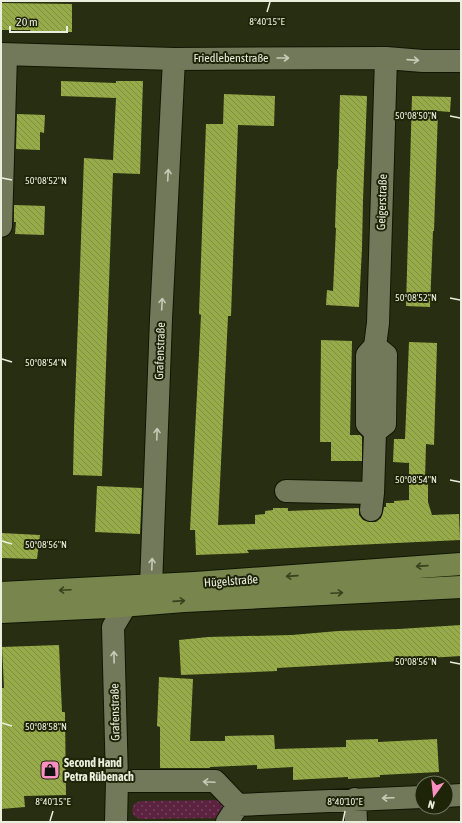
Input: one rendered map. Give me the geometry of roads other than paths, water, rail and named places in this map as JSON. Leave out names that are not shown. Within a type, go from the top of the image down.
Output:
[{"type":"main road","name":"Hügelstraße","points":[[1,593],[151,586],[461,564]]},
{"type":"main road","name":"Hügelstraße","points":[[1,612],[116,613],[184,601],[461,587]]},
{"type":"street","name":"Friedlebenstraße","points":[[4,54],[174,58],[386,58],[461,61]]},
{"type":"street","points":[[1,226],[4,54]]},
{"type":"street","name":"Grafenstraße","points":[[151,586],[161,319],[174,58]]},
{"type":"street","name":"Geigerstraße","points":[[286,491],[372,501],[375,432],[366,424],[367,355],[375,346],[378,315],[386,58]]},
{"type":"street","points":[[96,588],[116,613],[151,586]]},
{"type":"street","name":"Grafenstraße","points":[[116,613],[116,822]]},
{"type":"street","points":[[117,781],[215,781],[232,814],[355,800],[414,797]]},
{"type":"street","points":[[355,800],[356,822]]},
{"type":"place","name":"Second Hand Petra Rübenach","points":[[50,770]]}]
